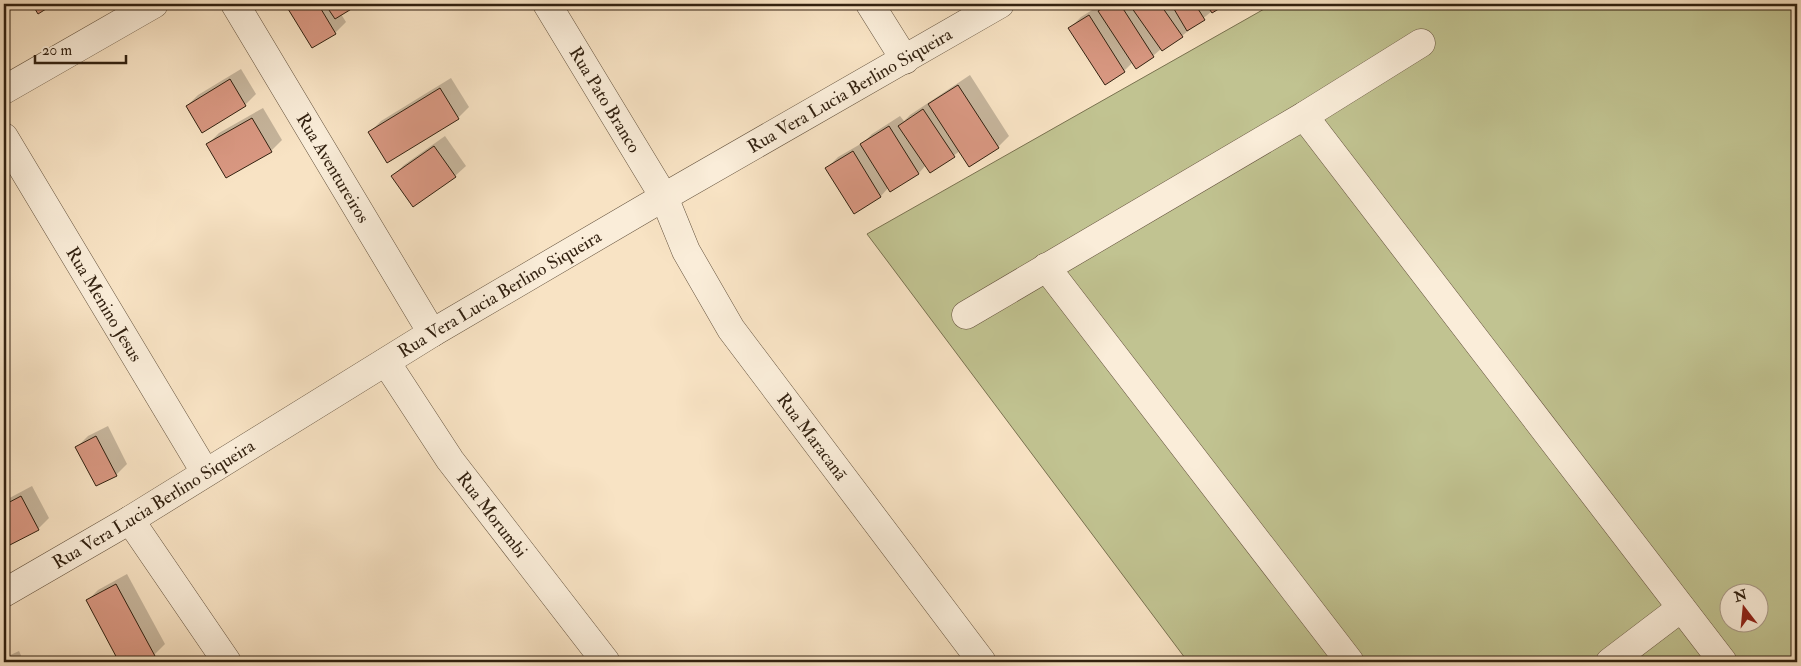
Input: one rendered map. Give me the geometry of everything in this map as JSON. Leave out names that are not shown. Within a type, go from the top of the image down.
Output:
[{"type":"street","points":[[4,90],[154,4]]},
{"type":"street","name":"Rua Aventureiros","points":[[235,4],[432,333]]},
{"type":"street","name":"Rua Pato Branco","points":[[547,4],[664,197]]},
{"type":"street","points":[[870,4],[905,60]]},
{"type":"street","name":"Rua Vera Lucia Berlino Siqueira","points":[[4,593],[130,520],[432,333],[1000,4]]},
{"type":"street","points":[[966,315],[1304,116],[1421,43]]},
{"type":"street","points":[[1304,116],[1723,662]]},
{"type":"street","name":"Rua Menino Jesus","points":[[4,137],[205,472]]},
{"type":"street","name":"Rua Maracanã","points":[[664,197],[686,251],[730,329],[982,662]]},
{"type":"street","points":[[1046,267],[1350,662]]},
{"type":"street","name":"Rua Morumbi","points":[[386,362],[450,460],[606,662]]},
{"type":"street","points":[[130,520],[227,662]]},
{"type":"street","points":[[1610,662],[1681,608]]},
{"type":"green space","points":[[1273,4],[1797,4],[1797,662],[1188,662],[867,234]]},
{"type":"building","points":[[32,4],[54,4],[38,14]]},
{"type":"building","points":[[285,4],[318,4],[336,34],[312,48]]},
{"type":"building","points":[[325,4],[357,4],[358,5],[335,19]]},
{"type":"building","points":[[1110,4],[1120,4],[1154,57],[1136,69],[1098,11]]},
{"type":"building","points":[[1129,4],[1160,4],[1183,37],[1162,51]]},
{"type":"building","points":[[1171,4],[1195,4],[1205,20],[1187,31]]},
{"type":"building","points":[[1206,4],[1227,4],[1212,13]]},
{"type":"building","points":[[1089,15],[1125,72],[1105,85],[1068,28]]},
{"type":"building","points":[[230,79],[246,106],[202,133],[186,106]]},
{"type":"building","points":[[958,85],[999,148],[969,167],[928,104]]},
{"type":"building","points":[[440,88],[459,119],[387,163],[368,132]]},
{"type":"building","points":[[923,109],[955,157],[930,173],[898,126]]},
{"type":"building","points":[[252,118],[272,152],[226,178],[206,144]]},
{"type":"building","points":[[889,126],[919,174],[890,192],[860,144]]},
{"type":"building","points":[[434,146],[456,177],[413,207],[391,176]]},
{"type":"building","points":[[853,151],[881,197],[854,214],[825,168]]},
{"type":"building","points":[[96,436],[117,476],[96,486],[75,447]]},
{"type":"building","points":[[21,496],[39,530],[4,548],[4,505]]},
{"type":"building","points":[[116,584],[155,656],[143,662],[119,662],[86,600]]}]
